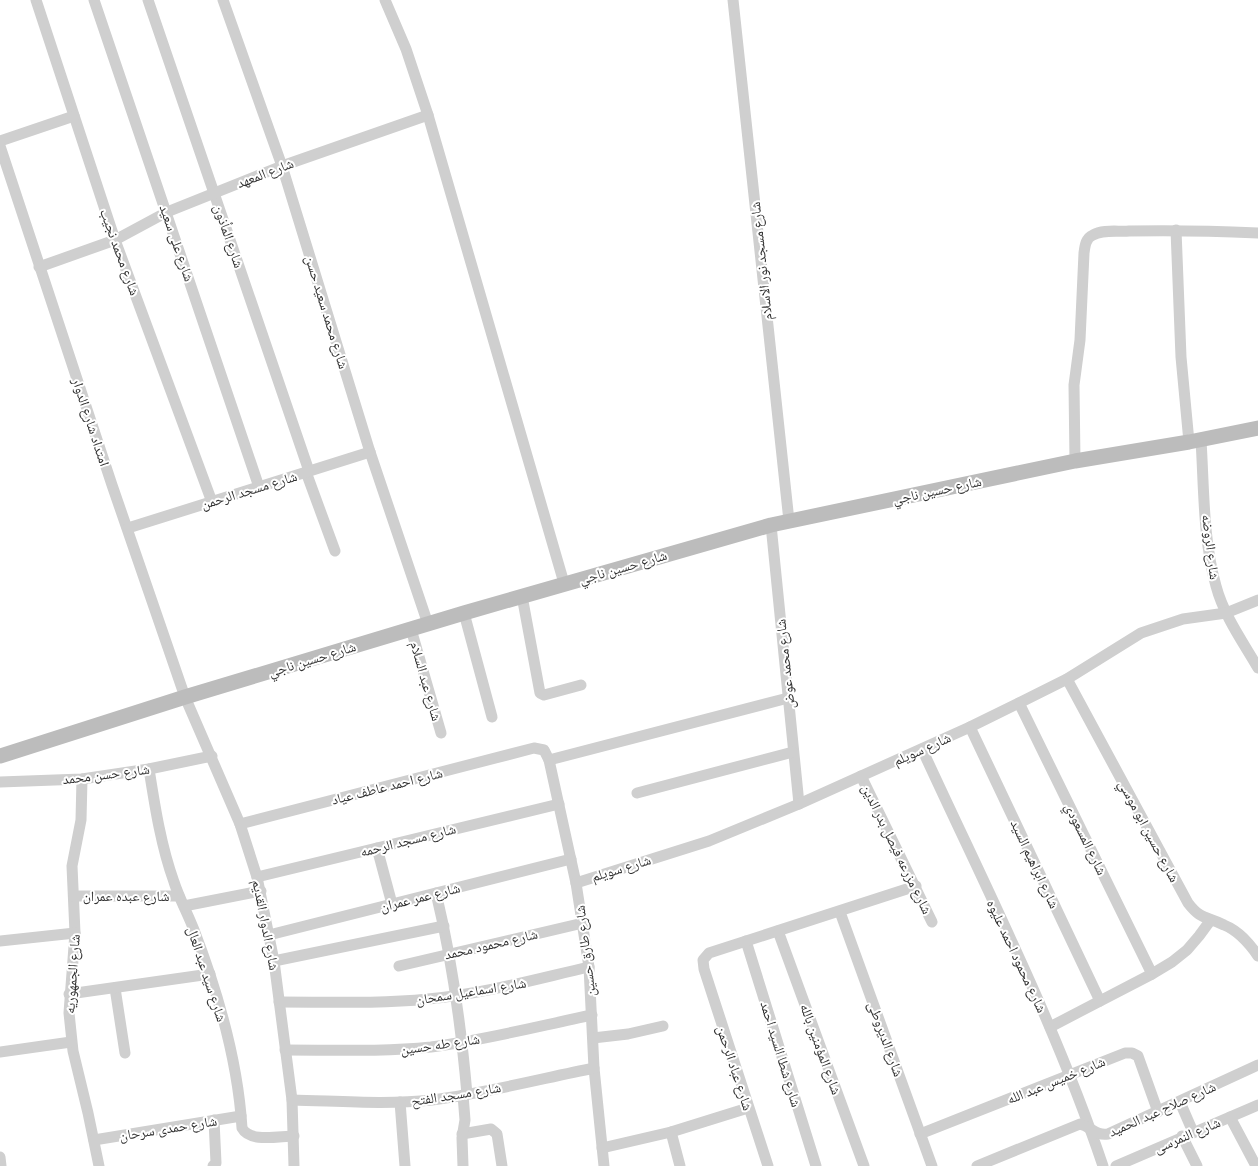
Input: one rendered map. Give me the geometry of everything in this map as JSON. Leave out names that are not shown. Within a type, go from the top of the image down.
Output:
[{"type":"street","name":"شارع محمد نجيب","points":[[36,0],[115,240],[212,502]]},
{"type":"street","name":"شارع على سعيد","points":[[94,0],[259,487]]},
{"type":"street","name":"شارع المأذون","points":[[148,0],[336,551]]},
{"type":"street","name":"شارع محمد سعيد حسن","points":[[223,0],[282,166],[370,452],[428,624]]},
{"type":"street","points":[[385,0],[406,49],[428,115],[564,583]]},
{"type":"street","name":"شارع مسجد نور الاسلام","points":[[733,0],[789,521]]},
{"type":"street","name":"شارع المعهد","points":[[39,267],[115,240],[167,212],[282,166],[428,115]]},
{"type":"street","points":[[0,141],[74,116]]},
{"type":"street","name":"امتداد شارع الدوار","points":[[0,146],[112,486],[128,528],[185,697]]},
{"type":"street","points":[[1075,461],[1074,385],[1080,340],[1086,243],[1089,237],[1095,233],[1176,230],[1258,233]]},
{"type":"street","name":"شارع الروضه","points":[[1176,230],[1181,357],[1195,441],[1209,558],[1216,588],[1226,613],[1258,668]]},
{"type":"street","name":"شارع حسين ناجي","points":[[0,756],[185,697],[564,583],[771,525],[1075,461],[1195,441],[1258,428]]},
{"type":"street","name":"شارع مسجد الرحمن","points":[[128,528],[370,452]]},
{"type":"street","name":"شارع محمد عوض","points":[[771,525],[799,804]]},
{"type":"street","points":[[522,596],[540,693],[544,694],[580,685]]},
{"type":"street","name":"شارع سويلم","points":[[576,883],[709,841],[799,804],[970,727],[1067,679],[1140,633],[1183,619],[1226,613],[1258,600]]},
{"type":"street","points":[[464,613],[492,717]]},
{"type":"street","name":"شارع عبد السلام","points":[[411,629],[441,733]]},
{"type":"street","name":"شارع حسين ابو موسي","points":[[1067,679],[1188,903],[1196,914],[1224,924],[1244,938],[1258,956]]},
{"type":"street","name":"شارع الدوار القديم","points":[[185,697],[212,756],[240,824],[261,891],[274,961],[292,1100],[294,1166]]},
{"type":"street","points":[[549,760],[788,698]]},
{"type":"street","name":"شارع المسعودي","points":[[1019,703],[1152,974]]},
{"type":"street","name":"شارع ابراهيم السيد","points":[[970,727],[1100,1001]]},
{"type":"street","name":"شارع احمد عاطف عياد","points":[[240,824],[534,748],[544,750],[549,760]]},
{"type":"street","name":"شارع محمود احمد عليوه","points":[[922,749],[1050,1027],[1091,1129],[1104,1166]]},
{"type":"street","points":[[636,793],[794,752]]},
{"type":"street","name":"شارع حسن محمد","points":[[0,782],[82,779],[149,769],[212,756]]},
{"type":"street","name":"شارع طارق حسين","points":[[549,760],[576,883],[589,967],[594,1068],[604,1166]]},
{"type":"street","name":"شارع سيد عبد العال","points":[[149,769],[164,851],[179,896],[210,974],[222,1016],[242,1128],[244,1133],[254,1137],[294,1136]]},
{"type":"street","name":"شارع مزرعه فيصل بدر الدين","points":[[861,776],[916,886],[932,922]]},
{"type":"street","name":"شارع الجمهوريه","points":[[82,779],[83,800],[81,820],[72,866],[75,933],[69,994],[69,1013],[71,1042],[94,1140],[98,1166]]},
{"type":"street","name":"شارع مسجد الرحمه","points":[[257,877],[559,804]]},
{"type":"street","points":[[377,848],[392,904]]},
{"type":"street","name":"شارع عمر عمران","points":[[269,935],[571,859]]},
{"type":"street","points":[[746,942],[916,886]]},
{"type":"street","points":[[184,906],[261,891]]},
{"type":"street","points":[[436,893],[449,954],[462,1042],[465,1095],[465,1120],[462,1134],[463,1166]]},
{"type":"street","name":"شارع عبده عمران","points":[[74,896],[179,896]]},
{"type":"street","name":"شارع الديروطى","points":[[840,912],[932,1166]]},
{"type":"street","points":[[1050,1027],[1152,974],[1187,950],[1210,920]]},
{"type":"street","name":"شارع محمود محمد","points":[[399,966],[583,923]]},
{"type":"street","points":[[274,961],[444,926]]},
{"type":"street","name":"شارع المؤمنين بالله","points":[[778,931],[864,1166]]},
{"type":"street","points":[[0,941],[75,933]]},
{"type":"street","name":"شارع عباد الرحمن","points":[[746,942],[709,953],[703,960],[704,969],[768,1166]]},
{"type":"street","name":"شارع شطا السيد احمد","points":[[746,942],[816,1166]]},
{"type":"street","name":"شارع اسماعيل سمحان","points":[[279,1002],[371,1002],[456,996],[589,967]]},
{"type":"street","points":[[69,994],[210,974]]},
{"type":"street","points":[[115,988],[125,1052]]},
{"type":"street","name":"شارع طه حسين","points":[[285,1050],[400,1050],[462,1042],[592,1015]]},
{"type":"street","points":[[593,1038],[628,1034],[663,1026]]},
{"type":"street","points":[[0,1052],[71,1042]]},
{"type":"street","name":"شارع خميس عبد الله","points":[[920,1134],[1125,1053],[1132,1053],[1138,1056],[1158,1112]]},
{"type":"street","name":"شارع صلاح عبد الحميد","points":[[977,1166],[1080,1124],[1101,1135],[1108,1134],[1258,1065]]},
{"type":"street","name":"شارع مسجد الفتح","points":[[292,1100],[400,1102],[465,1095],[594,1068]]},
{"type":"street","points":[[400,1102],[405,1166]]},
{"type":"street","points":[[1180,1102],[1193,1132]]},
{"type":"street","name":"شارع النمرسى","points":[[1116,1166],[1182,1136],[1258,1105]]},
{"type":"street","points":[[602,1148],[671,1132],[748,1108]]},
{"type":"street","name":"شارع حمدى سرحان","points":[[94,1140],[241,1116]]},
{"type":"street","points":[[1230,1117],[1256,1166]]},
{"type":"street","points":[[213,1166],[216,1163],[214,1120]]},
{"type":"street","points":[[462,1134],[491,1129],[495,1130],[502,1166]]},
{"type":"street","points":[[671,1132],[680,1166]]},
{"type":"street","points":[[1182,1136],[1197,1166]]},
{"type":"street","points":[[1139,1156],[1144,1166]]},
{"type":"street","points":[[0,1157],[1,1166]]}]
